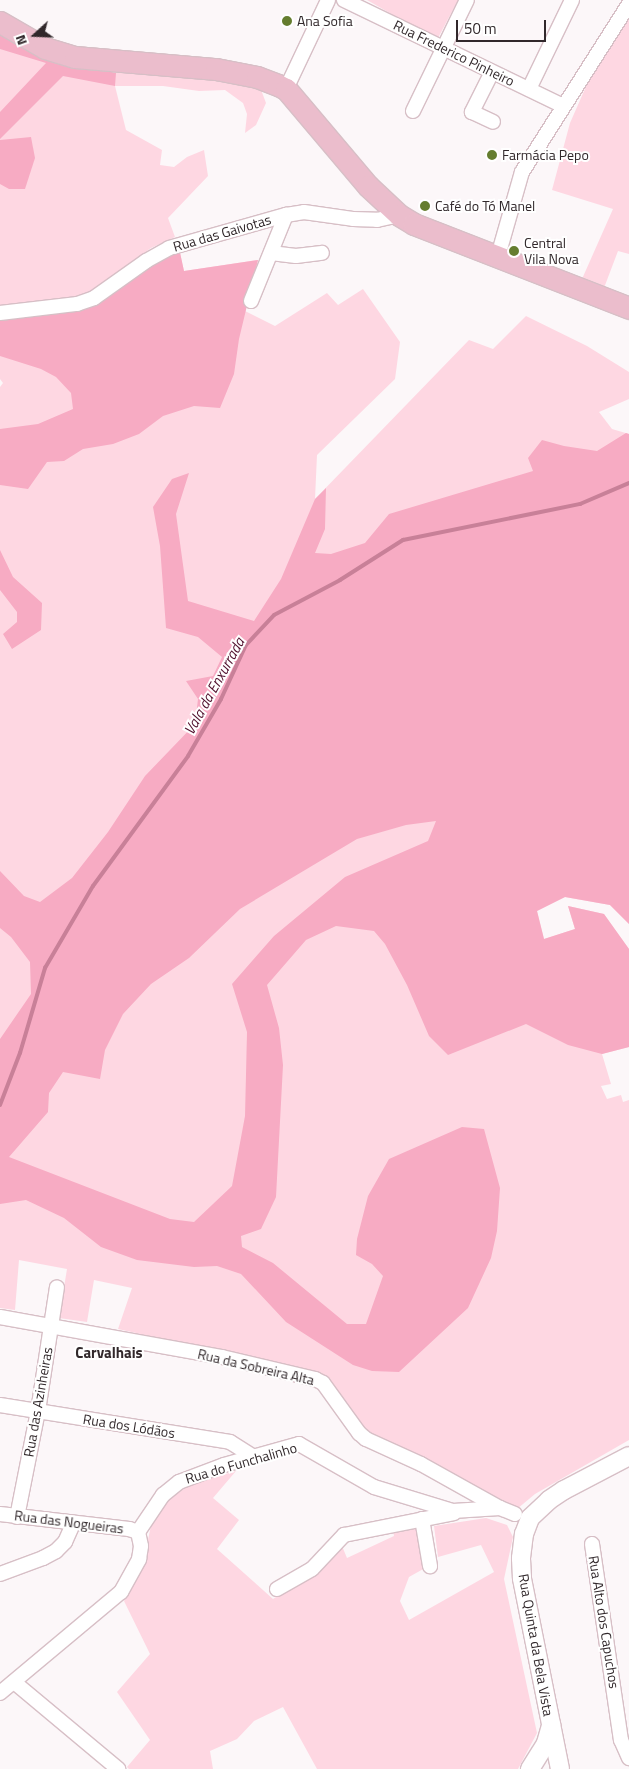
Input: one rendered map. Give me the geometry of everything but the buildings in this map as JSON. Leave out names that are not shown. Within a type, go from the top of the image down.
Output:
[{"type":"main road","points":[[0,22],[45,48],[75,57],[216,68],[257,77],[286,89],[368,186],[398,214],[414,224],[629,308]]},
{"type":"street","points":[[286,89],[328,0]]},
{"type":"street","name":"Rua Frederico Pinheiro","points":[[344,0],[563,106]]},
{"type":"street","points":[[413,111],[467,0]]},
{"type":"street","points":[[529,89],[572,0]]},
{"type":"street","points":[[498,256],[522,172],[629,4]]},
{"type":"street","points":[[492,72],[472,112],[493,122]]},
{"type":"street","name":"Rua das Gaivotas","points":[[0,313],[77,304],[94,298],[146,261],[169,248],[286,215],[304,212],[353,219],[377,220],[398,214]]},
{"type":"street","points":[[252,301],[286,215]]},
{"type":"street","points":[[271,253],[296,256],[322,253]]},
{"type":"street","name":"Rua das Azinheiras","points":[[17,1516],[38,1411],[57,1287]]},
{"type":"street","name":"Rua da Sobreira Alta","points":[[0,1317],[222,1357],[315,1379],[323,1383],[359,1434],[421,1464],[500,1508]]},
{"type":"street","name":"Rua dos Lódãos","points":[[0,1405],[230,1442],[254,1457]]},
{"type":"street","name":"Rua do Funchalinho","points":[[138,1532],[163,1495],[179,1482],[299,1444],[374,1487],[460,1512],[500,1508],[515,1514],[533,1515]]},
{"type":"street","name":"Rua Quinta da Bela Vista","points":[[556,1765],[551,1724],[522,1578],[521,1558],[524,1534],[538,1508],[564,1490],[629,1456]]},
{"type":"street","points":[[277,1589],[312,1569],[344,1536],[460,1512]]},
{"type":"street","name":"Rua das Nogueiras","points":[[0,1514],[138,1532]]},
{"type":"street","points":[[515,1514],[524,1534]]},
{"type":"street","points":[[422,1519],[430,1566]]},
{"type":"street","points":[[0,1574],[44,1558],[56,1551],[65,1542],[73,1524]]},
{"type":"street","points":[[0,1693],[121,1592],[139,1559],[138,1532]]},
{"type":"street","name":"Rua Alto dos Capuchos","points":[[592,1544],[621,1740],[629,1758]]},
{"type":"street","points":[[14,1682],[118,1769]]},
{"type":"street","points":[[530,1769],[550,1734],[551,1724]]},
{"type":"street","points":[[541,1751],[553,1753],[556,1765]]},
{"type":"shaded area","points":[[367,0],[458,0],[437,40]]},
{"type":"shaded area","points":[[624,0],[629,0],[629,254],[618,251],[604,288],[582,279],[613,209],[552,190],[570,123]]},
{"type":"shaded area","points":[[0,28],[69,62],[116,73],[205,73],[260,87],[266,103],[256,125],[245,133],[247,114],[243,103],[225,90],[199,91],[163,86],[115,86],[126,130],[162,150],[160,165],[174,167],[187,157],[204,150],[208,176],[168,218],[175,237],[151,248],[83,297],[0,306]]},
{"type":"shaded area","points":[[0,28],[69,62],[116,73],[115,86],[63,76],[0,139],[0,112],[46,63],[0,49]]},
{"type":"shaded area","points":[[31,137],[35,158],[25,189],[9,189],[0,184],[0,140]]},
{"type":"shaded area","points":[[179,248],[184,271],[258,260],[245,311],[275,326],[327,293],[338,305],[363,289],[400,342],[395,379],[317,455],[315,499],[469,340],[493,349],[526,316],[587,346],[629,372],[629,399],[599,412],[612,429],[629,434],[629,924],[610,905],[565,897],[537,911],[544,939],[575,929],[568,906],[604,914],[629,949],[629,1047],[602,1054],[611,1084],[601,1086],[607,1099],[621,1095],[623,1102],[629,1100],[629,1440],[535,1494],[517,1509],[367,1434],[327,1379],[304,1370],[118,1329],[132,1288],[94,1280],[87,1322],[59,1318],[67,1269],[19,1260],[15,1310],[0,1308],[0,387],[3,383],[0,379],[0,316],[60,312]]},
{"type":"shaded area","points":[[179,248],[184,271],[258,260],[239,339],[234,374],[220,408],[194,406],[163,416],[139,434],[113,444],[83,449],[64,461],[47,462],[28,489],[0,485],[0,429],[38,424],[73,409],[71,393],[56,377],[41,369],[0,356],[0,316],[60,312],[139,272]]},
{"type":"shaded area","points":[[626,433],[629,434],[629,924],[610,905],[565,897],[537,911],[544,939],[575,929],[568,906],[604,914],[629,949],[629,1047],[602,1054],[568,1045],[526,1024],[448,1055],[429,1036],[407,985],[385,944],[374,931],[336,926],[306,940],[267,985],[279,1028],[283,1065],[276,1197],[261,1229],[241,1236],[242,1247],[273,1263],[347,1324],[366,1324],[383,1276],[372,1264],[356,1255],[357,1239],[368,1196],[389,1159],[462,1127],[484,1129],[500,1188],[497,1231],[491,1258],[468,1308],[399,1372],[372,1371],[353,1365],[286,1322],[241,1274],[217,1266],[194,1267],[137,1260],[101,1247],[64,1218],[26,1200],[0,1204],[0,1039],[31,994],[30,962],[11,937],[0,928],[0,871],[24,896],[40,902],[72,878],[108,832],[145,776],[195,724],[198,699],[186,681],[213,676],[222,657],[198,637],[166,628],[160,546],[153,507],[172,479],[189,473],[176,514],[188,601],[254,621],[281,579],[315,499],[326,488],[325,529],[315,553],[331,554],[365,543],[389,514],[533,471],[528,458],[542,440],[564,446],[597,451]],"holes":[[[436,821],[428,841],[345,877],[274,936],[232,984],[247,1032],[245,1116],[232,1186],[194,1222],[170,1219],[9,1157],[48,1112],[49,1093],[63,1072],[100,1079],[105,1050],[123,1014],[151,984],[189,958],[240,909],[357,839],[406,825]]]},
{"type":"shaded area","points":[[0,550],[13,577],[42,603],[41,630],[12,649],[3,634],[17,622],[17,612],[0,590]]},
{"type":"shaded area","points":[[236,1471],[213,1498],[239,1520],[217,1549],[273,1599],[317,1571],[342,1546],[347,1558],[394,1536],[393,1529],[419,1523],[425,1568],[409,1577],[400,1601],[409,1620],[494,1572],[481,1545],[438,1557],[434,1526],[486,1518],[507,1525],[513,1537],[504,1579],[537,1733],[518,1769],[317,1769],[283,1707],[254,1721],[237,1739],[210,1751],[213,1769],[129,1769],[127,1767],[150,1740],[117,1692],[150,1654],[124,1601],[142,1568],[152,1521],[167,1501],[191,1484]]},
{"type":"waterway","name":"Vala da Enxurrada","points":[[0,1105],[20,1053],[45,968],[93,886],[188,756],[221,699],[246,645],[274,615],[340,580],[403,540],[580,504],[629,483]]},
{"type":"place","name":"Ana Sofia","points":[[287,21]]},
{"type":"place","name":"Farmácia Pepo","points":[[492,155]]},
{"type":"place","name":"Café do Tó Manel","points":[[425,206]]},
{"type":"place","name":"Central Vila Nova","points":[[514,251]]},
{"type":"district","name":"Carvalhais","points":[[109,1353]]}]
